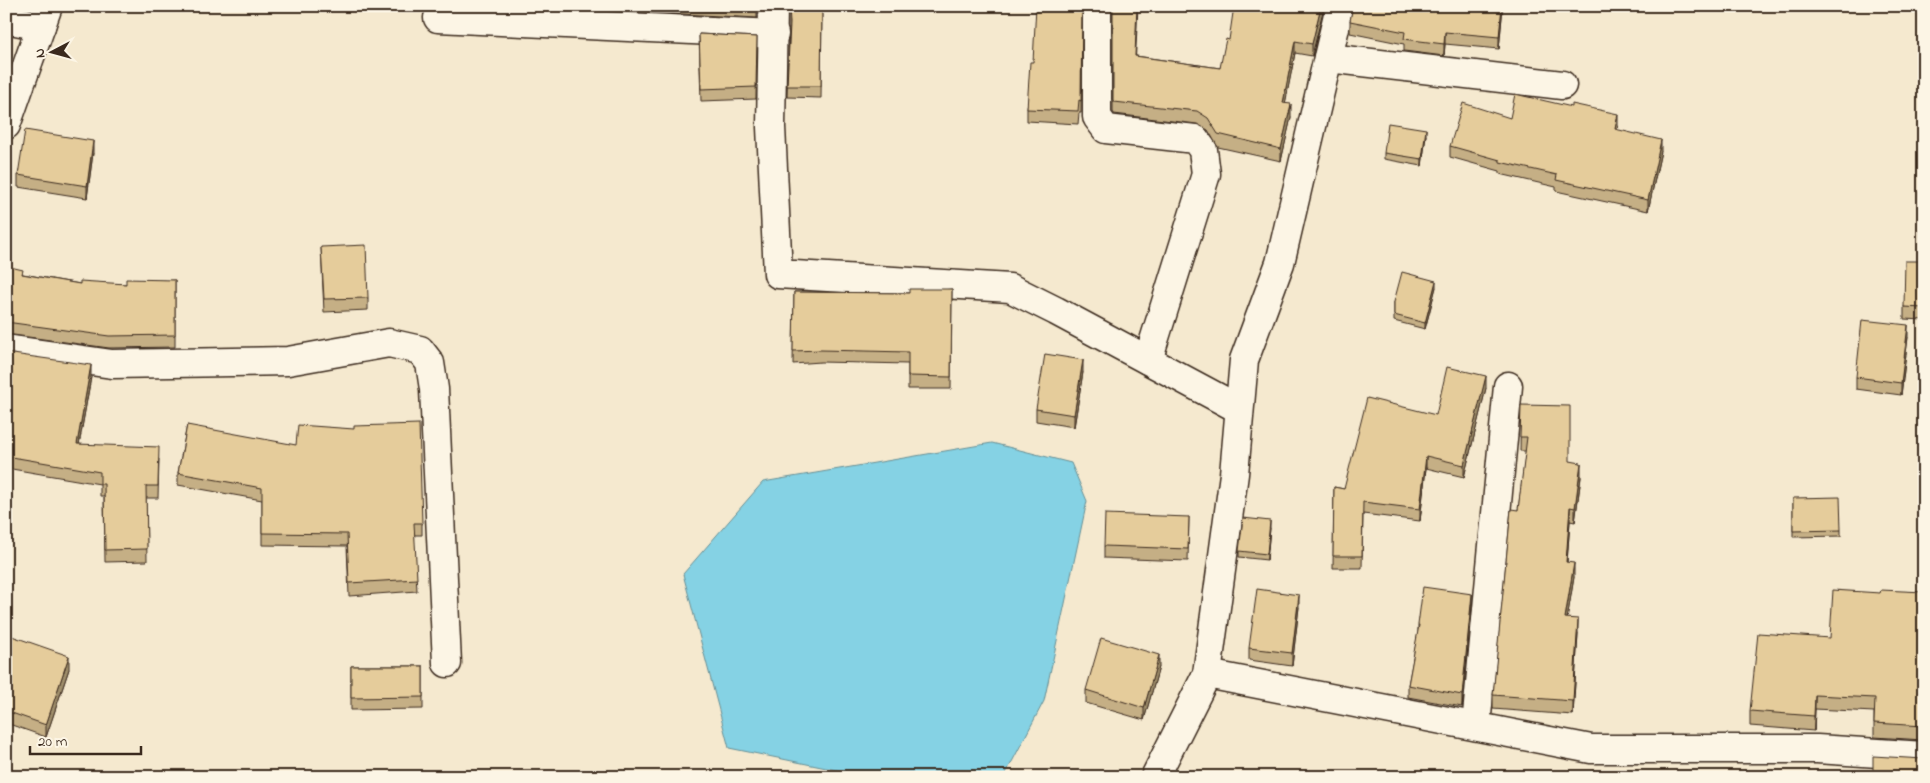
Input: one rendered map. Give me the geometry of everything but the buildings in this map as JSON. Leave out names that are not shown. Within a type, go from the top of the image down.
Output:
[{"type":"street","points":[[773,6],[772,127],[778,274],[1010,288],[1239,410]]},
{"type":"street","points":[[1097,6],[1097,117],[1106,129],[1195,139],[1203,150],[1206,174],[1148,360]]},
{"type":"street","points":[[1155,777],[1207,674],[1234,474],[1244,360],[1280,262],[1340,6]]},
{"type":"street","points":[[6,19],[44,16],[6,125]]},
{"type":"street","points":[[438,18],[774,34]]},
{"type":"street","points":[[1328,58],[1562,85]]},
{"type":"street","points":[[6,349],[112,364],[288,361],[389,343],[420,350],[430,363],[434,389],[447,663]]},
{"type":"street","points":[[1476,726],[1508,386]]},
{"type":"street","points":[[1207,674],[1592,748],[1817,750],[1924,756]]},
{"type":"water","points":[[992,443],[1071,463],[1087,501],[1044,701],[1004,777],[870,777],[729,748],[683,574],[763,482]]}]
